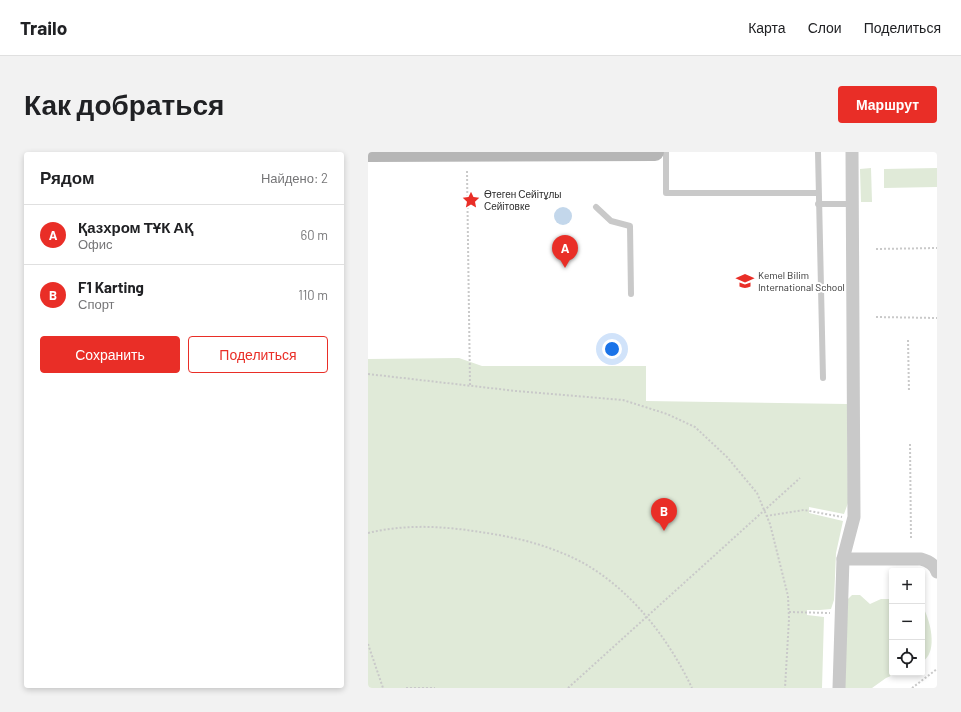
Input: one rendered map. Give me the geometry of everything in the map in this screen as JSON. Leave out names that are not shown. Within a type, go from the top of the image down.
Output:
[{"type":"main road","points":[[368,153],[655,152]]},
{"type":"street","points":[[839,688],[843,559],[853,520],[852,152]]},
{"type":"street","points":[[843,559],[921,558],[936,568],[937,572]]},
{"type":"lane","points":[[666,152],[666,193],[818,193]]},
{"type":"lane","points":[[818,152],[823,378]]},
{"type":"lane","points":[[818,204],[852,204]]},
{"type":"lane","points":[[596,207],[611,221],[630,226],[632,294]]},
{"type":"path","points":[[467,170],[470,386]]},
{"type":"path","points":[[876,249],[937,248]]},
{"type":"path","points":[[876,317],[937,318]]},
{"type":"path","points":[[908,340],[909,392]]},
{"type":"path","points":[[368,374],[470,386],[623,400],[667,414],[695,427],[728,457],[757,493],[766,516],[788,596],[789,612],[785,688]]},
{"type":"path","points":[[910,444],[911,539]]},
{"type":"path","points":[[568,688],[800,478]]},
{"type":"path","points":[[766,516],[804,510],[853,520]]},
{"type":"path","points":[[368,533],[404,527],[451,528],[532,542],[564,553],[597,571],[622,591],[646,618],[683,668],[692,688]]},
{"type":"path","points":[[789,612],[841,614]]},
{"type":"path","points":[[368,644],[383,688]]},
{"type":"path","points":[[912,688],[937,669]]},
{"type":"path","points":[[406,688],[435,688]]},
{"type":"green space","points":[[871,168],[872,202],[861,202],[860,169]]},
{"type":"green space","points":[[937,168],[937,187],[884,188],[884,169]]},
{"type":"green space","points":[[459,358],[482,366],[646,366],[646,401],[847,404],[848,503],[844,514],[809,507],[809,513],[843,521],[836,553],[834,600],[831,609],[807,610],[807,615],[824,617],[822,688],[368,688],[368,359]]},
{"type":"green space","points":[[852,595],[860,595],[870,604],[881,599],[889,599],[889,676],[891,676],[872,688],[843,688],[848,599]]},
{"type":"green space","points":[[925,611],[932,638],[930,652],[925,660]]},
{"type":"water","points":[[563,207],[569,210],[572,216],[569,222],[563,225],[557,222],[554,216],[557,210]]},
{"type":"place","name":"Өтеген Сейітұлы Сейітовке","points":[[471,200]]},
{"type":"place","name":"Қазхром ТҰК АҚ","points":[[565,268]]},
{"type":"place","name":"Kemel Bilim International School","points":[[745,281]]},
{"type":"place","name":"F1 Karting","points":[[664,531]]}]
